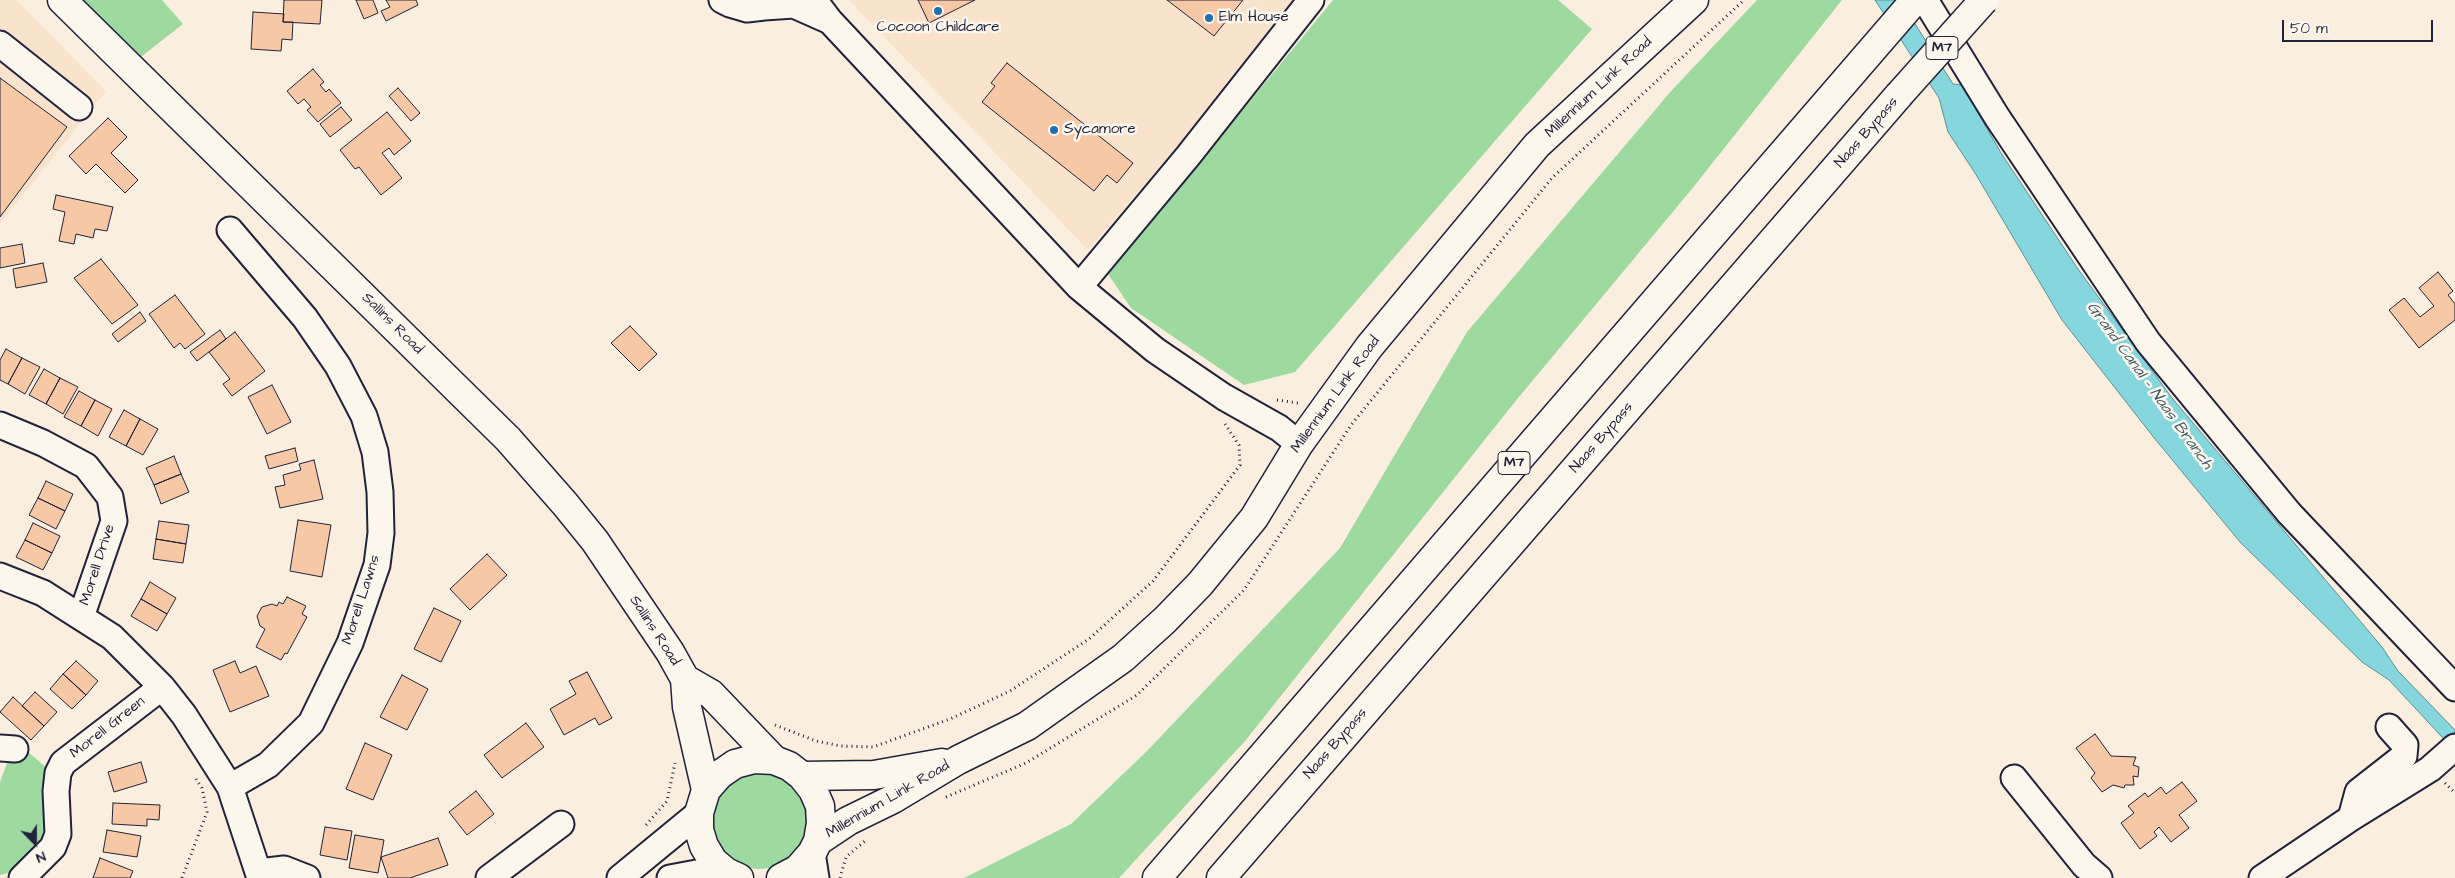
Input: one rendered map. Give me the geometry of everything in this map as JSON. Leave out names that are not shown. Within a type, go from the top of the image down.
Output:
[{"type":"main road","name":"Sallins Road","points":[[62,0],[536,469],[595,541],[670,652],[684,679],[702,801],[699,830],[704,846],[713,861],[726,872],[739,878]]},
{"type":"main road","name":"Millennium Link Road","points":[[781,878],[815,857],[848,821],[892,799],[958,760],[1027,726],[1123,658],[1200,584],[1254,518],[1299,444],[1369,346],[1537,145],[1694,0]]},
{"type":"main road","name":"M7","points":[[1158,878],[1915,0]]},
{"type":"main road","name":"Naas Bypass","points":[[1221,878],[1984,0]]},
{"type":"main road","name":"Sallins Road","points":[[684,679],[711,694],[774,760]]},
{"type":"main road","points":[[702,801],[719,774],[735,764],[754,759],[774,760],[789,766],[802,776],[813,790],[820,806],[821,823],[815,857]]},
{"type":"main road","name":"Millennium Link Road","points":[[802,776],[874,775],[958,760]]},
{"type":"street","points":[[722,0],[747,8],[771,3],[794,6],[830,21]]},
{"type":"street","points":[[814,0],[830,21],[1079,286],[1155,350],[1224,397],[1279,428],[1299,444]]},
{"type":"street","points":[[1079,286],[1188,156],[1311,0]]},
{"type":"street","points":[[1925,0],[1997,117],[2148,342],[2289,513],[2455,688]]},
{"type":"street","points":[[0,44],[79,107]]},
{"type":"street","name":"Morell Lawns","points":[[230,230],[305,318],[338,366],[364,416],[375,452],[380,492],[380,533],[377,565],[350,643],[311,723],[268,765],[230,787]]},
{"type":"street","name":"Morell Drive","points":[[0,426],[43,444],[86,466],[110,497],[114,521],[82,617]]},
{"type":"street","points":[[0,576],[43,593],[112,637],[162,687],[184,715],[230,787],[260,875],[284,869],[308,878]]},
{"type":"street","name":"Morell Green","points":[[22,878],[53,847],[58,834],[56,791],[58,774],[63,763],[162,687]]},
{"type":"street","points":[[2351,818],[2358,792],[2404,756],[2404,745],[2389,727]]},
{"type":"street","points":[[2262,878],[2351,818],[2422,774],[2450,752]]},
{"type":"street","points":[[2014,778],[2084,865],[2100,878]]},
{"type":"street","points":[[620,878],[702,801]]},
{"type":"street","points":[[488,878],[561,824]]},
{"type":"street","points":[[670,878],[702,872],[735,878]]},
{"type":"path","points":[[944,798],[1026,763],[1137,695],[1244,590],[1351,425],[1552,178],[1744,0]]},
{"type":"path","points":[[767,721],[816,741],[841,746],[873,747],[950,719],[1010,691],[1089,639],[1153,581],[1240,465],[1239,445],[1225,424],[1219,421]]},
{"type":"path","points":[[643,829],[667,801],[676,757]]},
{"type":"path","points":[[182,878],[207,812],[202,788],[193,774]]},
{"type":"path","points":[[840,878],[846,857],[873,834]]},
{"type":"shaded area","points":[[0,0],[16,0],[106,91],[0,224]]},
{"type":"shaded area","points":[[849,0],[1302,0],[1088,250]]},
{"type":"green space","points":[[78,0],[162,0],[183,24],[137,60]]},
{"type":"green space","points":[[1333,0],[1558,0],[1592,29],[1295,372],[1244,385],[1131,308],[1108,274]]},
{"type":"green space","points":[[1757,0],[1842,0],[1691,190],[1514,403],[1245,741],[1119,878],[964,878],[1071,824],[1147,751],[1340,548],[1467,332],[1672,90]]},
{"type":"green space","points":[[21,746],[48,769],[52,818],[43,847],[17,871],[0,875],[0,782],[7,763],[18,758]]},
{"type":"green space","points":[[759,771],[778,775],[793,786],[804,801],[808,820],[804,839],[793,854],[778,865],[759,869],[740,865],[725,854],[714,839],[710,820],[714,801],[725,786],[740,775]]},
{"type":"water","name":"Grand Canal - Naas Branch","points":[[1875,0],[1900,0],[1953,84],[1962,85],[2001,153],[2078,269],[2172,398],[2382,647],[2398,671],[2455,730],[2455,751],[2389,680],[2362,662],[2240,542],[2155,439],[2062,320],[1975,173],[1948,132],[1939,98]]},
{"type":"building","points":[[284,0],[322,0],[320,24],[283,22]]},
{"type":"building","points":[[356,0],[373,0],[378,13],[364,19]]},
{"type":"building","points":[[386,0],[416,0],[418,5],[386,21],[381,11],[390,7]]},
{"type":"building","name":"Cocoon Childcare","points":[[918,0],[975,0],[929,23]]},
{"type":"building","name":"Elm House","points":[[1167,0],[1243,0],[1214,36]]},
{"type":"building","points":[[253,12],[284,14],[283,22],[293,22],[292,40],[282,39],[281,51],[251,49]]},
{"type":"building","name":"Sycamore","points":[[1007,63],[1133,163],[1117,183],[1107,175],[1094,191],[982,102],[995,86],[991,83]]},
{"type":"building","points":[[313,69],[324,82],[320,85],[326,92],[329,89],[341,103],[318,122],[307,110],[311,107],[304,99],[298,104],[287,91]]},
{"type":"building","points":[[0,78],[67,127],[0,217]]},
{"type":"building","points":[[398,88],[420,113],[411,121],[389,96]]},
{"type":"building","points":[[341,107],[352,120],[330,137],[320,124]]},
{"type":"building","points":[[387,112],[411,141],[394,155],[389,148],[382,153],[402,178],[381,195],[359,167],[355,169],[340,150]]},
{"type":"building","points":[[108,118],[127,137],[111,153],[138,180],[125,193],[96,164],[86,174],[69,156]]},
{"type":"building","points":[[56,195],[113,207],[107,231],[95,229],[93,238],[76,234],[74,244],[59,241],[65,212],[53,209]]},
{"type":"building","points":[[22,244],[25,263],[0,268],[0,248]]},
{"type":"building","points":[[101,259],[138,305],[112,324],[74,278]]},
{"type":"building","points":[[43,263],[47,282],[16,288],[13,269]]},
{"type":"building","points":[[2438,272],[2453,291],[2448,295],[2455,304],[2455,320],[2419,348],[2389,310],[2404,298],[2420,317],[2434,306],[2419,288]]},
{"type":"building","points":[[175,295],[205,334],[185,349],[180,343],[174,348],[149,314]]},
{"type":"building","points":[[140,312],[146,321],[118,342],[112,334]]},
{"type":"building","points":[[630,326],[657,354],[639,371],[611,343]]},
{"type":"building","points":[[220,330],[226,339],[197,361],[190,352]]},
{"type":"building","points":[[235,332],[265,371],[232,396],[223,384],[230,379],[209,352]]},
{"type":"building","points":[[6,349],[22,358],[8,384],[0,380],[0,360]]},
{"type":"building","points":[[22,358],[40,367],[25,394],[8,384]]},
{"type":"building","points":[[44,369],[60,378],[46,404],[29,395]]},
{"type":"building","points":[[60,378],[78,387],[63,414],[46,404]]},
{"type":"building","points":[[272,385],[291,422],[267,434],[248,397]]},
{"type":"building","points":[[79,391],[95,400],[81,426],[64,417]]},
{"type":"building","points":[[95,400],[112,409],[98,436],[81,426]]},
{"type":"building","points":[[124,410],[140,419],[126,446],[109,437]]},
{"type":"building","points":[[140,419],[158,429],[143,455],[126,446]]},
{"type":"building","points":[[295,448],[298,461],[269,469],[265,456]]},
{"type":"building","points":[[174,456],[181,474],[154,485],[146,468]]},
{"type":"building","points":[[314,460],[323,499],[280,508],[275,487],[285,485],[283,475],[301,470],[299,464]]},
{"type":"building","points":[[181,474],[189,492],[161,504],[154,485]]},
{"type":"building","points":[[46,481],[73,494],[65,511],[38,498]]},
{"type":"building","points":[[38,498],[65,511],[56,529],[29,515]]},
{"type":"building","points":[[298,520],[331,525],[322,577],[290,571]]},
{"type":"building","points":[[159,521],[189,525],[186,544],[156,539]]},
{"type":"building","points":[[33,523],[60,536],[52,553],[25,540]]},
{"type":"building","points":[[156,539],[186,544],[183,563],[153,559]]},
{"type":"building","points":[[25,540],[52,553],[43,570],[16,557]]},
{"type":"building","points":[[487,554],[507,575],[470,610],[450,589]]},
{"type":"building","points":[[150,582],[176,598],[167,614],[141,599]]},
{"type":"building","points":[[287,597],[306,606],[302,614],[307,617],[287,654],[285,653],[281,660],[256,647],[265,629],[260,626],[257,616],[262,607],[272,604],[277,606],[279,602],[283,604]]},
{"type":"building","points":[[141,599],[167,614],[157,631],[131,616]]},
{"type":"building","points":[[434,608],[461,621],[441,662],[414,649]]},
{"type":"building","points":[[76,661],[98,681],[86,695],[63,674]]},
{"type":"building","points":[[235,661],[240,673],[256,666],[269,696],[230,712],[213,670]]},
{"type":"building","points":[[587,672],[612,718],[599,725],[595,718],[564,735],[550,709],[576,694],[569,681]]},
{"type":"building","points":[[63,674],[86,695],[72,709],[50,689]]},
{"type":"building","points":[[402,675],[428,689],[407,730],[380,717]]},
{"type":"building","points":[[35,692],[57,712],[44,726],[22,706]]},
{"type":"building","points":[[13,697],[44,726],[31,740],[0,712]]},
{"type":"building","points":[[526,723],[544,747],[502,778],[484,755]]},
{"type":"building","points":[[2095,734],[2111,756],[2136,757],[2133,765],[2139,767],[2138,777],[2133,776],[2134,785],[2125,785],[2124,788],[2113,785],[2102,792],[2091,778],[2095,773],[2076,748]]},
{"type":"building","points":[[365,743],[392,755],[373,800],[346,789]]},
{"type":"building","points":[[141,762],[147,782],[114,792],[108,772]]},
{"type":"building","points":[[2182,782],[2197,801],[2179,815],[2189,828],[2171,842],[2159,827],[2154,832],[2157,836],[2140,849],[2121,823],[2134,813],[2128,806],[2145,793],[2148,797],[2161,787],[2166,794]]},
{"type":"building","points":[[476,791],[494,814],[467,835],[449,812]]},
{"type":"building","points":[[113,803],[160,805],[159,820],[147,819],[147,826],[112,824]]},
{"type":"building","points":[[325,827],[352,831],[347,860],[320,855]]},
{"type":"building","points":[[107,830],[141,836],[137,857],[103,852]]},
{"type":"building","points":[[355,835],[384,840],[378,873],[349,868]]},
{"type":"building","points":[[438,838],[448,865],[410,878],[388,878],[381,857]]},
{"type":"building","points":[[100,858],[133,871],[130,878],[93,878]]},
{"type":"place","name":"Cocoon Childcare","points":[[938,11]]},
{"type":"place","name":"Elm House","points":[[1209,18]]},
{"type":"place","name":"Sycamore","points":[[1054,130]]}]
